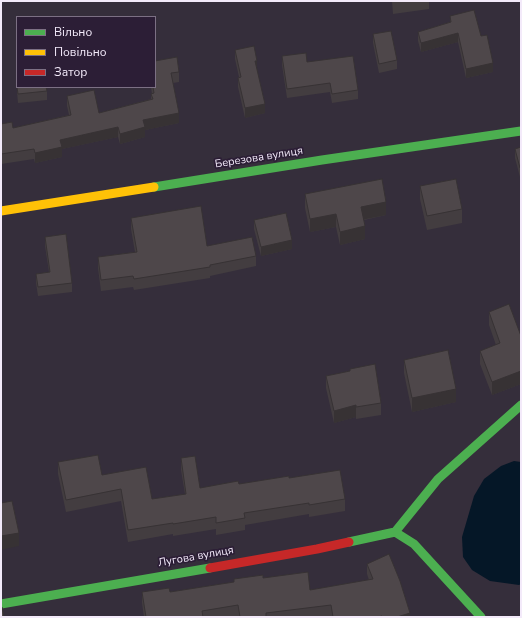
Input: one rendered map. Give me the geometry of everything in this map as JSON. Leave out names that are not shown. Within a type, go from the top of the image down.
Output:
[{"type":"street","name":"Березова вулиця","points":[[1,211],[322,160],[521,131]]},
{"type":"street","points":[[481,617],[414,544],[395,532],[438,479],[521,404]]},
{"type":"street","name":"Лугова вулиця","points":[[1,604],[317,549],[395,532]]},
{"type":"water","points":[[514,461],[521,462],[521,584],[519,585],[490,581],[472,570],[463,557],[462,537],[474,496],[484,479],[501,466]]},
{"type":"building","points":[[474,10],[481,36],[487,35],[493,63],[466,69],[458,33],[421,43],[418,32],[451,22],[450,16]]},
{"type":"building","points":[[391,31],[397,60],[379,64],[373,34]]},
{"type":"building","points":[[254,46],[257,61],[255,61],[265,104],[245,108],[238,78],[241,77],[235,50]]},
{"type":"building","points":[[306,53],[307,62],[353,56],[358,90],[332,94],[330,83],[287,89],[282,56]]},
{"type":"building","points":[[177,57],[179,72],[171,73],[179,113],[143,120],[145,127],[120,134],[118,127],[60,140],[62,147],[35,153],[34,149],[1,154],[1,124],[12,122],[13,128],[71,115],[67,96],[94,90],[99,113],[153,99],[151,94],[154,93],[153,88],[156,88],[156,61]]},
{"type":"building","points":[[17,88],[46,88],[47,91],[18,94]]},
{"type":"building","points":[[521,147],[521,167],[520,168],[515,149]]},
{"type":"building","points":[[382,179],[386,202],[361,207],[365,226],[340,232],[336,214],[310,219],[305,194]]},
{"type":"building","points":[[456,179],[462,209],[427,216],[420,186]]},
{"type":"building","points":[[201,206],[207,246],[252,237],[256,256],[210,265],[210,267],[134,279],[133,276],[101,280],[98,257],[137,252],[131,218]]},
{"type":"building","points":[[286,213],[292,240],[261,247],[254,220]]},
{"type":"building","points":[[66,234],[72,283],[38,287],[36,274],[50,272],[45,237]]},
{"type":"building","points":[[509,304],[521,336],[521,371],[492,382],[480,351],[500,343],[489,312]]},
{"type":"building","points":[[448,350],[456,389],[412,398],[404,360]]},
{"type":"building","points":[[375,364],[381,403],[356,407],[356,405],[334,411],[326,376]]},
{"type":"building","points":[[98,455],[102,475],[146,467],[152,499],[186,494],[181,458],[195,456],[200,488],[238,481],[239,484],[340,470],[345,499],[244,513],[245,518],[216,523],[216,517],[128,530],[121,489],[66,500],[58,462]]},
{"type":"building","points":[[12,501],[19,533],[1,536],[1,503]]},
{"type":"building","points":[[389,554],[400,581],[410,613],[397,617],[333,617],[331,605],[266,613],[266,617],[240,617],[238,605],[202,611],[203,617],[146,617],[142,592],[169,588],[170,592],[234,582],[234,579],[263,575],[263,578],[308,572],[310,590],[373,579],[367,564]]},
{"type":"building","points":[[2,607],[4,617],[1,617]]},
{"type":"traffic: fast","points":[[154,187],[322,160],[521,131]]},
{"type":"traffic: fast","points":[[395,532],[438,479],[521,405]]},
{"type":"traffic: fast","points":[[349,542],[395,532],[414,544],[481,617]]},
{"type":"traffic: fast","points":[[1,604],[210,568]]},
{"type":"traffic: slow","points":[[1,211],[154,187]]},
{"type":"traffic: jam","points":[[210,568],[349,542]]}]
